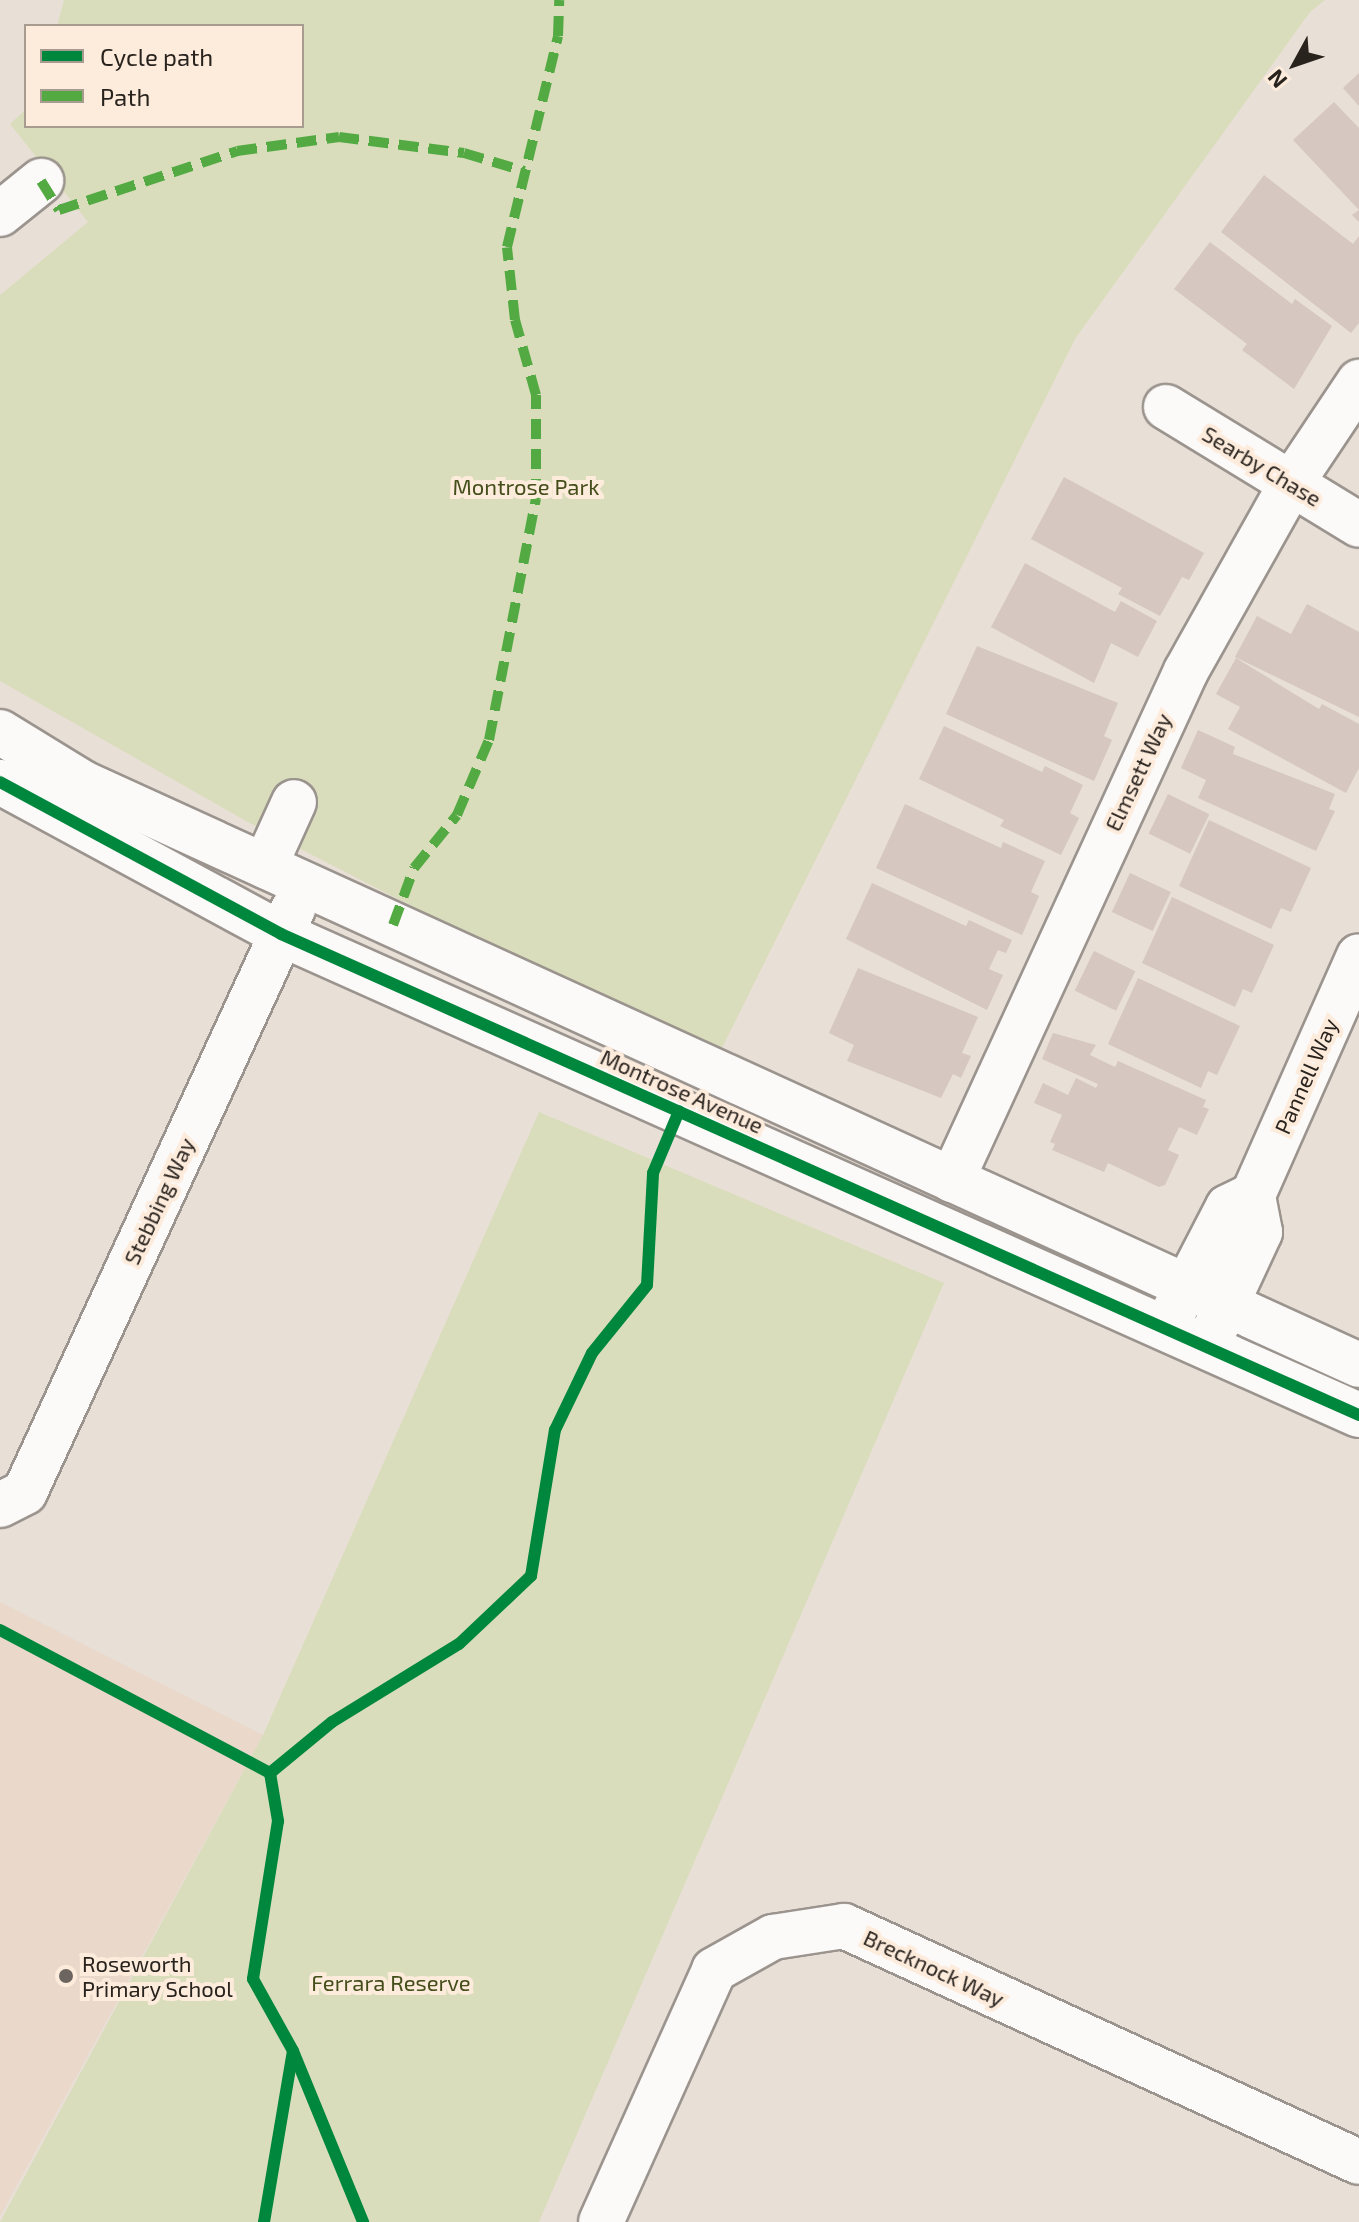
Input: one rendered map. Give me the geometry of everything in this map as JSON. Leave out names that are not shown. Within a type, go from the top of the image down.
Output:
[{"type":"street","points":[[0,214],[41,181]]},
{"type":"street","name":"Elmsett Way","points":[[952,1180],[1186,671],[1291,484],[1359,382]]},
{"type":"street","name":"Searby Chase","points":[[1166,407],[1359,525]]},
{"type":"street","name":"Montrose Avenue","points":[[0,732],[83,783],[1359,1365]]},
{"type":"street","name":"Montrose Avenue","points":[[0,782],[281,934],[1359,1415]]},
{"type":"street","points":[[265,866],[294,802]]},
{"type":"street","name":"Stebbing Way","points":[[0,1505],[25,1492],[304,885]]},
{"type":"street","name":"Pannell Way","points":[[1165,1328],[1228,1207],[1253,1195],[1359,956]]},
{"type":"street","points":[[1206,1346],[1260,1232],[1253,1195]]},
{"type":"street","name":"Brecknock Way","points":[[601,2222],[714,1970],[773,1937],[844,1926],[1359,2162]]},
{"type":"shaded area","name":"Roseworth Primary School","points":[[0,1602],[263,1735],[0,2216]]},
{"type":"green space","name":"Montrose Park","points":[[64,0],[1325,0],[1310,12],[1075,339],[715,1062],[246,821],[0,681],[0,295],[88,222],[10,124],[24,111],[24,128],[304,128],[304,24],[58,24]]},
{"type":"green space","name":"Ferrara Reserve","points":[[539,1112],[944,1283],[539,2222],[0,2222],[263,1735]]},
{"type":"building","points":[[1359,73],[1359,106],[1343,88]]},
{"type":"building","points":[[1334,102],[1359,128],[1359,210],[1293,140]]},
{"type":"building","points":[[1264,175],[1353,244],[1359,236],[1359,323],[1351,333],[1221,232]]},
{"type":"building","points":[[1359,210],[1359,222],[1352,215]]},
{"type":"building","points":[[1210,242],[1292,304],[1295,299],[1332,326],[1294,389],[1242,350],[1247,344],[1174,289]]},
{"type":"building","points":[[1064,477],[1204,553],[1189,580],[1182,577],[1160,616],[1118,594],[1122,588],[1031,539]]},
{"type":"building","points":[[1025,563],[1115,612],[1121,601],[1157,621],[1138,657],[1111,643],[1094,683],[991,627]]},
{"type":"building","points":[[1307,604],[1359,632],[1359,717],[1235,657],[1257,616],[1291,634]]},
{"type":"building","points":[[977,646],[1118,703],[1104,736],[1112,740],[1094,781],[946,714]]},
{"type":"building","points":[[1236,658],[1319,709],[1322,704],[1359,724],[1359,768],[1346,793],[1228,729],[1240,707],[1216,694]]},
{"type":"building","points":[[944,726],[1042,772],[1045,766],[1083,785],[1070,813],[1079,818],[1061,855],[1000,826],[1004,820],[919,779]]},
{"type":"building","points":[[1198,730],[1235,747],[1233,754],[1335,794],[1329,809],[1335,811],[1316,851],[1198,798],[1206,780],[1181,768]]},
{"type":"building","points":[[1168,794],[1209,814],[1190,854],[1149,834]]},
{"type":"building","points":[[905,804],[1001,848],[1003,842],[1045,861],[1031,892],[1039,896],[1022,935],[876,868]]},
{"type":"building","points":[[1209,820],[1311,868],[1291,912],[1281,908],[1271,929],[1179,886]]},
{"type":"building","points":[[1130,873],[1171,892],[1153,931],[1112,912]]},
{"type":"building","points":[[872,883],[966,926],[969,920],[1012,940],[1006,953],[998,950],[989,969],[1003,975],[987,1010],[846,939]]},
{"type":"building","points":[[1172,897],[1274,945],[1252,993],[1243,989],[1235,1007],[1142,963]]},
{"type":"building","points":[[1094,951],[1135,971],[1116,1011],[1075,991]]},
{"type":"building","points":[[858,968],[978,1017],[962,1053],[971,1056],[961,1078],[953,1074],[941,1098],[847,1061],[854,1045],[829,1033]]},
{"type":"building","points":[[1138,978],[1240,1026],[1217,1075],[1208,1071],[1201,1088],[1108,1044]]},
{"type":"building","points":[[1053,1033],[1096,1045],[1090,1055],[1115,1067],[1118,1061],[1206,1100],[1203,1107],[1209,1109],[1197,1135],[1179,1127],[1168,1150],[1179,1155],[1165,1185],[1159,1187],[1108,1163],[1104,1172],[1052,1150],[1055,1144],[1050,1142],[1062,1115],[1034,1103],[1043,1083],[1068,1095],[1076,1078],[1096,1088],[1098,1084],[1042,1059]]},
{"type":"marked path","points":[[393,925],[414,868],[457,815],[489,740],[536,499],[536,395],[515,320],[507,247],[558,36],[559,0]]},
{"type":"marked path","points":[[41,181],[59,210],[237,151],[339,137],[464,153],[524,171]]},
{"type":"cycle path","points":[[0,782],[281,934],[1359,1415]]},
{"type":"cycle path","points":[[270,1773],[332,1722],[459,1644],[531,1576],[555,1430],[592,1353],[647,1285],[653,1173],[679,1111]]},
{"type":"cycle path","points":[[0,1630],[270,1773],[278,1821],[253,1979],[293,2051],[363,2222]]},
{"type":"cycle path","points":[[264,2222],[293,2051]]},
{"type":"place","name":"Roseworth Primary School","points":[[66,1976]]}]
